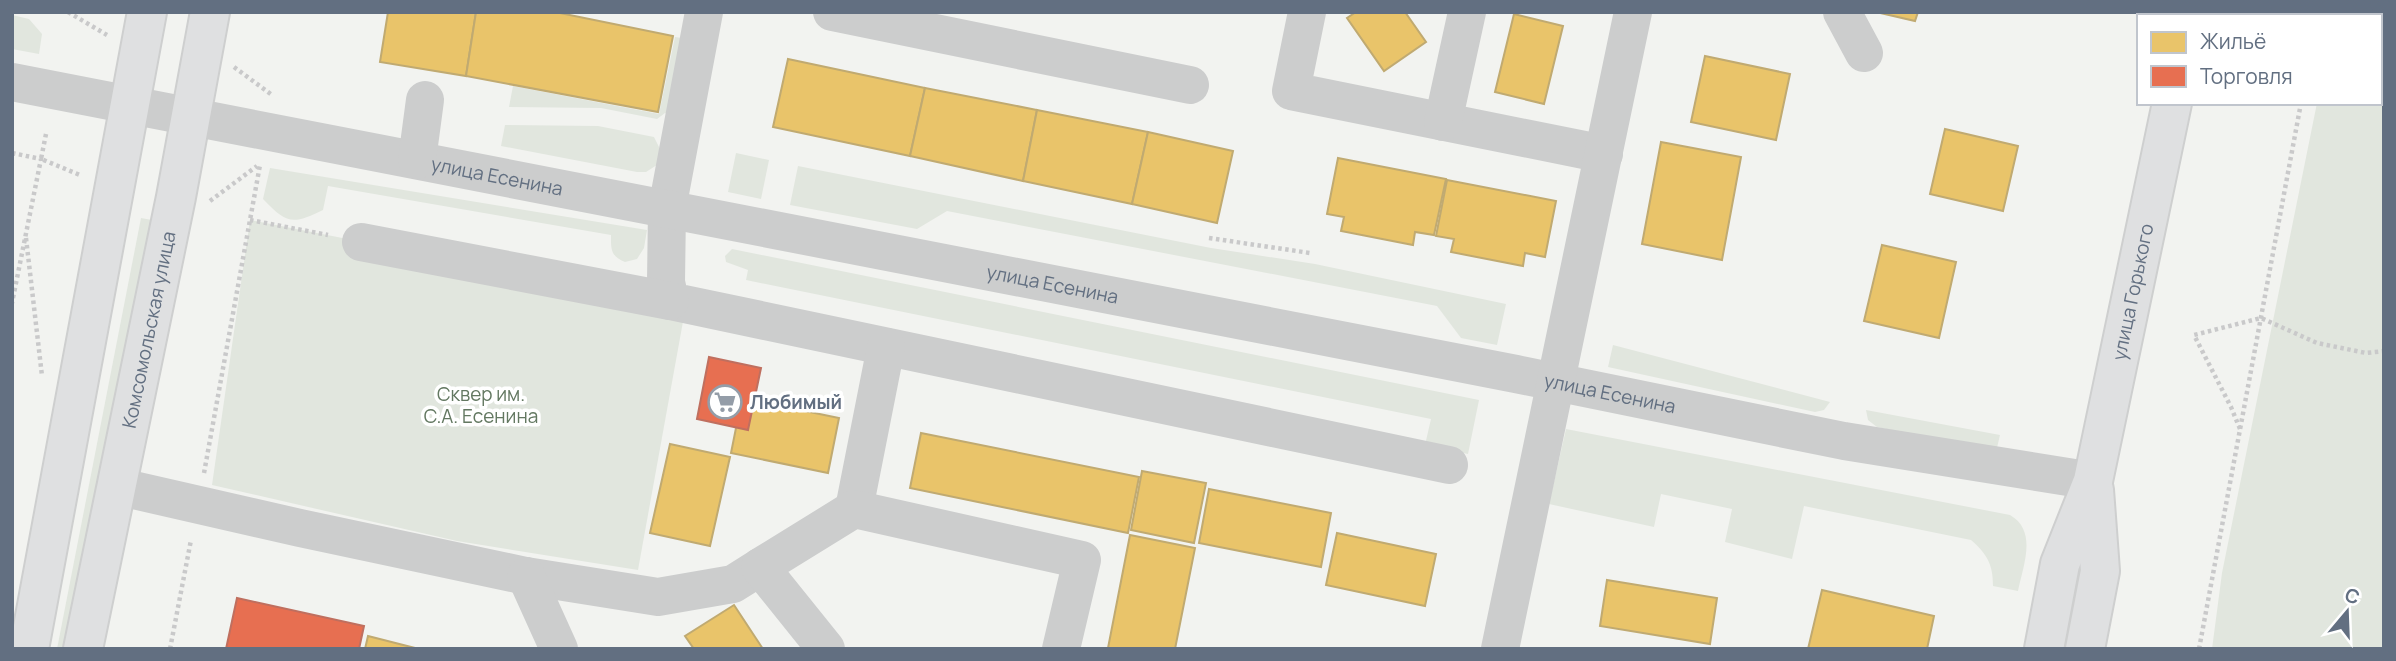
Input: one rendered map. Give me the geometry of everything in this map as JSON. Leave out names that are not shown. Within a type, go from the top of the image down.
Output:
[{"type":"main road","points":[[29,649],[147,12]]},
{"type":"main road","name":"Комсомольская улица","points":[[83,649],[210,12]]},
{"type":"main road","name":"улица Горького","points":[[2043,649],[2060,564],[2093,481],[2172,105]]},
{"type":"main road","name":"улица Горького","points":[[2085,649],[2100,570],[2093,481]]},
{"type":"street","points":[[670,302],[666,282],[667,209],[704,12]]},
{"type":"street","points":[[832,12],[1190,85]]},
{"type":"street","points":[[1307,12],[1291,91],[1604,154]]},
{"type":"street","points":[[1443,122],[1467,12]]},
{"type":"street","points":[[1500,649],[1633,12]]},
{"type":"street","points":[[1842,12],[1864,53]]},
{"type":"street","name":"улица Есенина","points":[[12,82],[1555,382],[1844,441],[2093,481]]},
{"type":"street","points":[[416,160],[425,100]]},
{"type":"street","points":[[361,242],[886,346],[1449,465]]},
{"type":"street","points":[[854,509],[886,346]]},
{"type":"street","points":[[116,486],[526,576],[658,597],[733,584],[854,509],[1082,560],[1061,649]]},
{"type":"street","points":[[760,566],[827,649]]},
{"type":"street","points":[[526,576],[559,649]]},
{"type":"path","points":[[68,12],[110,37]]},
{"type":"path","points":[[225,60],[272,95]]},
{"type":"path","points":[[2199,649],[2301,105]]},
{"type":"path","points":[[12,303],[46,134]]},
{"type":"path","points":[[12,153],[41,159],[91,179]]},
{"type":"path","points":[[170,649],[260,164],[208,203]]},
{"type":"path","points":[[250,220],[361,242]]},
{"type":"path","points":[[26,234],[43,389]]},
{"type":"path","points":[[1209,238],[1310,253]]},
{"type":"path","points":[[2240,430],[2194,335],[2261,318],[2317,343],[2366,353],[2384,351]]},
{"type":"green space","points":[[2384,12],[2384,649],[2212,649],[2222,573],[2317,105],[2382,105],[2382,14],[2335,14]]},
{"type":"green space","points":[[12,15],[29,19],[42,34],[39,54],[12,49]]},
{"type":"green space","points":[[675,37],[688,39],[671,115],[665,113],[657,119],[601,108],[509,107],[513,86],[659,114]]},
{"type":"green space","points":[[505,125],[598,126],[654,137],[659,147],[660,163],[646,172],[637,172],[501,146]]},
{"type":"green space","points":[[736,153],[769,160],[761,199],[728,192]]},
{"type":"green space","points":[[798,166],[1211,248],[1315,264],[1506,304],[1497,345],[1461,338],[1437,306],[947,211],[917,229],[790,205]]},
{"type":"green space","points":[[270,168],[647,230],[644,248],[637,259],[625,262],[614,254],[611,235],[328,186],[323,210],[304,218],[290,220],[263,199]]},
{"type":"green space","points":[[141,218],[152,220],[68,649],[57,649]]},
{"type":"green space","name":"Сквер им. С.А. Есенина","points":[[250,220],[686,305],[638,570],[457,541],[212,485]]},
{"type":"green space","points":[[732,249],[1479,400],[1468,454],[1425,445],[1431,419],[746,280],[748,270],[726,262],[725,256]]},
{"type":"green space","points":[[1613,345],[1830,402],[1824,410],[1815,412],[1608,367]]},
{"type":"green space","points":[[1866,410],[2000,435],[1996,452],[1877,427],[1868,420]]},
{"type":"green space","points":[[1566,429],[2010,515],[2019,522],[2026,539],[2025,560],[2018,591],[1993,586],[1988,560],[1971,540],[1804,506],[1792,559],[1725,542],[1732,509],[1661,494],[1654,527],[1549,504]]},
{"type":"building: Жильё","points":[[388,12],[476,12],[466,76],[380,62]]},
{"type":"building: Жильё","points":[[476,12],[555,12],[673,36],[658,112],[466,76]]},
{"type":"building: Жильё","points":[[1356,12],[1405,12],[1426,42],[1384,71],[1347,18]]},
{"type":"building: Жильё","points":[[1876,12],[1918,12],[1915,21]]},
{"type":"building: Жильё","points":[[1514,14],[1563,26],[1544,104],[1495,92]]},
{"type":"building: Жильё","points":[[1705,56],[1790,74],[1776,140],[1691,122]]},
{"type":"building: Жильё","points":[[788,59],[925,88],[910,156],[773,127]]},
{"type":"building: Жильё","points":[[925,88],[1037,110],[1023,181],[910,156]]},
{"type":"building: Жильё","points":[[1037,110],[1148,132],[1132,204],[1023,181]]},
{"type":"building: Жильё","points":[[1945,129],[2018,146],[2003,211],[1930,194]]},
{"type":"building: Жильё","points":[[1148,132],[1233,151],[1217,223],[1132,204]]},
{"type":"building: Жильё","points":[[1661,142],[1741,157],[1722,260],[1642,244]]},
{"type":"building: Жильё","points":[[1338,158],[1446,179],[1434,235],[1415,232],[1413,245],[1341,231],[1344,217],[1327,214]]},
{"type":"building: Жильё","points":[[1447,180],[1556,201],[1545,257],[1525,253],[1523,266],[1451,252],[1454,239],[1436,236]]},
{"type":"building: Жильё","points":[[1882,245],[1956,262],[1939,338],[1864,321]]},
{"type":"building: Жильё","points":[[742,398],[839,418],[828,473],[731,453]]},
{"type":"building: Жильё","points":[[921,433],[1139,477],[1128,533],[910,488]]},
{"type":"building: Жильё","points":[[670,444],[730,457],[710,546],[650,533]]},
{"type":"building: Жильё","points":[[1142,471],[1206,483],[1194,543],[1131,530]]},
{"type":"building: Жильё","points":[[1209,489],[1331,513],[1321,567],[1199,543]]},
{"type":"building: Жильё","points":[[1337,533],[1436,554],[1425,606],[1326,585]]},
{"type":"building: Жильё","points":[[1130,535],[1195,548],[1175,649],[1108,648]]},
{"type":"building: Жильё","points":[[1607,580],[1717,598],[1710,644],[1600,626]]},
{"type":"building: Жильё","points":[[1822,590],[1934,616],[1927,649],[1808,649]]},
{"type":"building: Жильё","points":[[734,605],[763,649],[694,649],[685,636]]},
{"type":"building: Жильё","points":[[368,636],[419,649],[365,649]]},
{"type":"building: Торговля","points":[[709,357],[761,368],[748,430],[697,419]]},
{"type":"building: Торговля","points":[[237,598],[364,626],[359,649],[226,649]]},
{"type":"place","name":"Любимый","points":[[725,402]]}]
